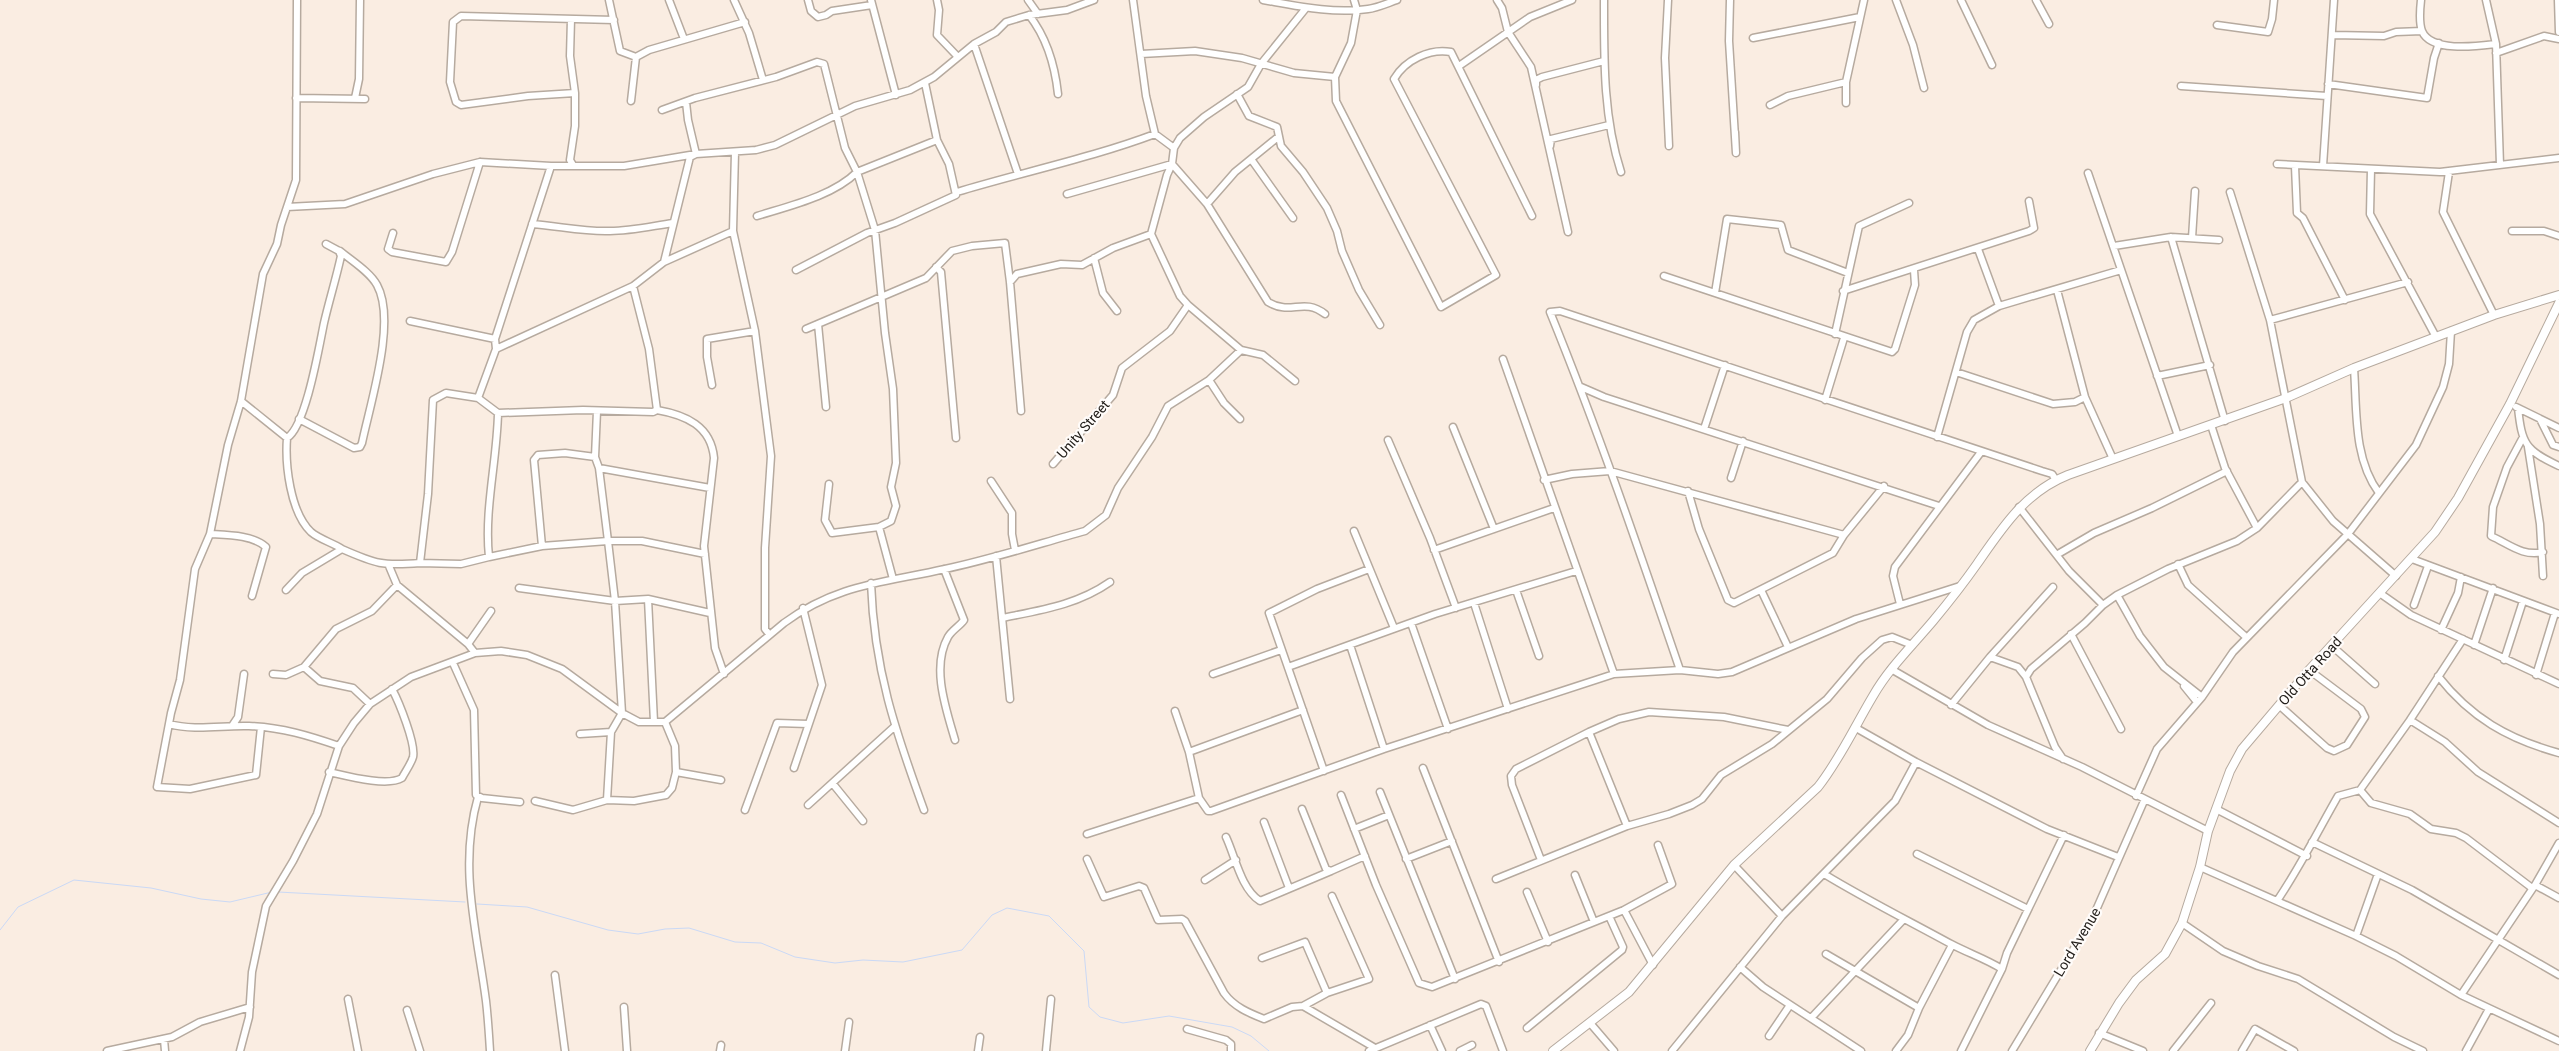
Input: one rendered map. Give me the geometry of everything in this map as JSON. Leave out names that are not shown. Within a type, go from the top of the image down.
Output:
[{"type":"street","points":[[261,727],[256,775],[190,789],[159,788],[157,780],[180,680],[195,569],[210,534],[228,445],[241,401],[263,274],[277,244],[296,180],[297,0]]},
{"type":"street","points":[[355,98],[359,79],[360,0]]},
{"type":"street","points":[[609,0],[620,51],[636,57],[684,39],[745,22]]},
{"type":"street","points":[[669,0],[684,39]]},
{"type":"street","points":[[734,0],[745,22],[763,80]]},
{"type":"street","points":[[808,0],[811,11],[818,16],[826,16],[832,11],[872,2],[896,95]]},
{"type":"street","points":[[937,0],[939,10],[937,35],[958,57]]},
{"type":"street","points":[[1028,0],[1038,14]]},
{"type":"street","points":[[287,207],[345,204],[433,174],[480,162],[551,166],[562,166],[571,163],[624,166],[696,154],[735,152],[775,145],[855,106],[896,95],[924,83],[952,64],[974,44],[996,32],[1006,22],[1029,15],[1067,10],[1094,0]]},
{"type":"street","points":[[1133,0],[1146,96],[1155,134],[1174,148]]},
{"type":"street","points":[[1263,0],[1306,8],[1357,10],[1370,9],[1397,0]]},
{"type":"street","points":[[1354,0],[1357,10],[1351,43],[1334,77],[1334,92],[1339,109],[1381,185],[1407,243],[1441,307],[1496,275],[1394,79],[1404,65],[1435,51],[1451,52],[1532,216]]},
{"type":"street","points":[[1498,0],[1508,32],[1531,67],[1568,232]]},
{"type":"street","points":[[1459,66],[1530,16],[1572,0]]},
{"type":"street","points":[[1604,0],[1604,61],[1609,125],[1621,172]]},
{"type":"street","points":[[1668,0],[1665,58],[1669,146]]},
{"type":"street","points":[[1730,0],[1729,41],[1736,152],[1736,132]]},
{"type":"street","points":[[1846,103],[1846,82],[1864,0]]},
{"type":"street","points":[[1896,0],[1914,45],[1924,88]]},
{"type":"street","points":[[1961,0],[1992,65]]},
{"type":"street","points":[[2036,0],[2049,24]]},
{"type":"street","points":[[2217,25],[2268,32],[2272,19],[2274,0]]},
{"type":"street","points":[[2323,166],[2334,0]]},
{"type":"street","points":[[2421,0],[2422,31],[2428,38],[2439,44],[2464,48],[2496,44]]},
{"type":"street","points":[[2486,0],[2496,44],[2500,166]]},
{"type":"street","points":[[2558,0],[2559,32]]},
{"type":"street","points":[[1295,381],[1263,355],[1241,350],[1188,305],[1176,289],[1151,234],[1167,175],[1172,164],[1174,148],[1180,138],[1204,117],[1248,87],[1261,64],[1306,8]]},
{"type":"street","points":[[1029,15],[1041,30],[1056,73],[1058,94]]},
{"type":"street","points":[[575,93],[528,96],[461,105],[456,102],[450,82],[453,22],[461,16],[614,20]]},
{"type":"street","points":[[1753,38],[1860,17]]},
{"type":"street","points":[[571,19],[570,56],[575,93],[571,163]]},
{"type":"street","points":[[2333,36],[2384,36],[2396,32],[2422,31]]},
{"type":"street","points":[[2496,53],[2544,36],[2559,39]]},
{"type":"street","points":[[974,44],[1018,174]]},
{"type":"street","points":[[2328,84],[2427,98],[2434,58],[2439,44]]},
{"type":"street","points":[[1141,54],[1195,51],[1261,64],[1294,73],[1334,77]]},
{"type":"street","points":[[631,101],[636,57]]},
{"type":"street","points":[[1536,87],[1536,80],[1542,77],[1604,61]]},
{"type":"street","points":[[662,110],[821,62],[824,64],[845,148],[857,172],[875,230],[885,333],[893,389],[896,463],[891,487],[896,506],[891,521],[879,527],[832,533],[826,520],[829,484]]},
{"type":"street","points":[[1770,105],[1788,96],[1846,82]]},
{"type":"street","points":[[924,83],[937,140],[950,164],[957,192]]},
{"type":"street","points":[[2181,86],[2327,96]]},
{"type":"street","points":[[1237,94],[1249,116],[1274,124],[1277,127],[1281,146],[1303,172],[1327,208],[1338,231],[1342,251],[1356,282],[1380,325]]},
{"type":"street","points":[[296,98],[365,99]]},
{"type":"street","points":[[686,102],[696,154]]},
{"type":"street","points":[[1550,146],[1551,139],[1609,125]]},
{"type":"street","points":[[796,270],[875,230],[954,197],[957,192],[1117,148],[1155,134]]},
{"type":"street","points":[[1207,204],[1235,172],[1278,138]]},
{"type":"street","points":[[757,216],[806,201],[851,178],[857,172],[937,140]]},
{"type":"street","points":[[735,152],[734,231],[754,331],[771,456],[765,548],[766,629],[769,634]]},
{"type":"street","points":[[664,262],[690,157],[696,154]]},
{"type":"street","points":[[2277,164],[2449,172],[2559,158]]},
{"type":"street","points":[[1251,159],[1293,218]]},
{"type":"street","points":[[393,233],[388,249],[392,252],[446,262],[452,252],[480,162]]},
{"type":"street","points":[[1067,194],[1172,164]]},
{"type":"street","points":[[1172,164],[1207,204],[1268,302],[1281,308],[1309,305],[1316,307],[1325,314]]},
{"type":"street","points":[[478,398],[496,349],[495,339],[551,166]]},
{"type":"street","points":[[2295,166],[2297,213],[2303,218],[2345,300]]},
{"type":"street","points":[[2371,169],[2370,214],[2436,337]]},
{"type":"street","points":[[2449,172],[2443,212],[2494,315]]},
{"type":"street","points":[[2088,173],[2178,436]]},
{"type":"street","points":[[2192,238],[2195,191]]},
{"type":"street","points":[[2230,192],[2270,320],[2302,482],[2333,521],[2396,576]]},
{"type":"street","points":[[1843,291],[1978,249],[2034,228],[2029,201]]},
{"type":"street","points":[[1835,334],[1843,291],[1859,226],[1908,203]]},
{"type":"street","points":[[1716,293],[1727,219],[1781,225],[1788,250],[1848,273]]},
{"type":"street","points":[[532,224],[565,226],[577,230],[611,231],[673,223]]},
{"type":"street","points":[[2512,231],[2544,230],[2559,236]]},
{"type":"street","points":[[496,349],[633,286],[664,262],[734,231]]},
{"type":"street","points":[[1010,282],[1017,274],[1061,264],[1082,264],[1113,248],[1151,234]]},
{"type":"street","points":[[2114,246],[2171,237],[2219,240]]},
{"type":"street","points":[[2171,237],[2225,421]]},
{"type":"street","points":[[806,330],[926,278],[943,258],[960,248],[1001,242],[1007,246],[1021,410]]},
{"type":"street","points":[[299,419],[354,448],[360,447],[382,352],[385,325],[383,305],[378,286],[372,278],[339,251],[326,244]]},
{"type":"street","points":[[1978,249],[1999,306]]},
{"type":"street","points":[[339,251],[341,256],[324,324],[318,359],[299,419],[293,434],[288,438],[286,469],[296,504],[311,532],[369,561],[389,566],[420,563],[461,564],[542,546],[608,541],[642,541],[705,554]]},
{"type":"street","points":[[1094,258],[1103,292],[1117,311]]},
{"type":"street","points":[[936,267],[940,272],[945,333],[951,362],[956,438]]},
{"type":"street","points":[[1664,276],[1844,338],[1892,352],[1895,349],[1915,285],[1914,270]]},
{"type":"street","points":[[1937,437],[1970,325],[1982,315],[1999,306],[2121,270]]},
{"type":"street","points":[[2270,320],[2408,282]]},
{"type":"street","points":[[633,286],[649,349],[657,410]]},
{"type":"street","points":[[2057,290],[2085,397],[2113,459]]},
{"type":"street","points":[[1553,1051],[1629,992],[1734,865],[1818,787],[1856,728],[1873,695],[1960,586],[2019,507],[2056,480],[2225,421],[2286,398],[2354,368],[2494,315],[2559,295]]},
{"type":"street","name":"Old Otta Road","points":[[2090,1051],[2099,1033],[2136,980],[2165,954],[2182,923],[2200,867],[2208,831],[2230,771],[2242,748],[2309,670],[2381,594],[2436,532],[2514,406],[2559,304]]},
{"type":"street","name":"Unity Street","points":[[1053,464],[1113,395],[1122,368],[1170,331],[1188,305]]},
{"type":"street","points":[[1680,670],[1636,538],[1581,387],[1550,312],[1560,311],[1725,365],[1981,452],[2047,472],[2056,480]]},
{"type":"street","points":[[410,321],[495,339]]},
{"type":"street","points":[[818,324],[826,407]]},
{"type":"street","points":[[712,386],[707,357],[707,339],[754,331]]},
{"type":"street","points":[[2136,796],[2157,749],[2200,699],[2246,637],[2348,534],[2416,445],[2444,387],[2449,364],[2451,331]]},
{"type":"street","points":[[1825,400],[1844,338]]},
{"type":"street","points":[[240,1051],[250,1006],[252,972],[263,916],[270,898],[293,861],[314,820],[329,772],[340,746],[354,723],[370,704],[411,677],[476,653],[501,651],[527,655],[562,669],[622,713],[639,722],[665,722],[769,634],[803,608],[825,598],[871,583],[944,569],[996,556],[1085,531],[1096,524],[1106,515],[1118,488],[1152,437],[1168,406],[1209,380],[1241,350]]},
{"type":"street","points":[[1503,360],[1614,674]]},
{"type":"street","points":[[1704,429],[1725,365]]},
{"type":"street","points":[[2157,376],[2210,365]]},
{"type":"street","points":[[2354,368],[2361,451],[2373,486],[2379,493]]},
{"type":"street","points":[[1956,372],[2053,404],[2075,402],[2085,397]]},
{"type":"street","points":[[1209,380],[1224,403],[1240,419]]},
{"type":"street","points":[[1581,387],[1604,397],[1884,486],[1939,506]]},
{"type":"street","points":[[420,563],[428,494],[433,400],[446,393],[478,398],[498,413],[653,412],[657,410],[683,417],[700,426],[708,436],[714,458],[705,554],[715,648],[724,674]]},
{"type":"street","points":[[241,401],[288,438]]},
{"type":"street","points":[[2514,406],[2559,428]]},
{"type":"street","points":[[2514,406],[2522,439],[2528,447],[2543,459],[2559,466]]},
{"type":"street","points":[[598,411],[595,456],[599,468],[615,601],[622,713],[611,732],[606,800]]},
{"type":"street","points":[[489,557],[487,539],[497,449],[498,413]]},
{"type":"street","points":[[2540,419],[2553,445],[2559,447]]},
{"type":"street","points":[[2211,425],[2228,471],[2257,528]]},
{"type":"street","points":[[1453,427],[1494,529]]},
{"type":"street","points":[[2522,439],[2507,468],[2493,507],[2492,536],[2518,550],[2533,554],[2543,552]]},
{"type":"street","points":[[1388,440],[1456,608]]},
{"type":"street","points":[[1731,478],[1743,442]]},
{"type":"street","points":[[2528,447],[2543,552],[2543,576]]},
{"type":"street","points":[[1900,604],[1892,576],[1895,567],[1981,452]]},
{"type":"street","points":[[542,546],[534,460],[538,455],[565,453],[595,456]]},
{"type":"street","points":[[599,468],[710,488]]},
{"type":"street","points":[[1544,480],[1572,474],[1610,471],[1844,535]]},
{"type":"street","points":[[2058,554],[2094,533],[2152,508],[2228,471]]},
{"type":"street","points":[[991,481],[1012,513],[1012,534],[1015,550]]},
{"type":"street","points":[[2026,677],[2031,669],[2103,605],[2117,595],[2178,564],[2237,540],[2257,528],[2302,482]]},
{"type":"street","points":[[1688,491],[1699,529],[1728,600],[1734,603],[1834,553],[1844,535],[1884,486]]},
{"type":"street","points":[[2019,507],[2070,571],[2103,605]]},
{"type":"street","points":[[1434,550],[1554,508]]},
{"type":"street","points":[[879,527],[893,578]]},
{"type":"street","points":[[1354,532],[1394,628]]},
{"type":"street","points":[[210,534],[238,536],[262,543],[266,547],[252,596]]},
{"type":"street","points":[[286,590],[302,573],[342,548]]},
{"type":"street","points":[[996,556],[1010,699]]},
{"type":"street","points":[[2412,559],[2557,613],[2536,674]]},
{"type":"street","points":[[2178,564],[2188,585],[2246,637]]},
{"type":"street","points":[[389,566],[397,585],[468,644],[476,653]]},
{"type":"street","points":[[2414,605],[2428,566]]},
{"type":"street","points":[[944,569],[964,620],[949,634],[942,650],[941,658],[945,706],[955,740]]},
{"type":"street","points":[[1324,771],[1269,613],[1317,589],[1369,569]]},
{"type":"street","points":[[1288,667],[1394,628],[1576,571]]},
{"type":"street","points":[[2442,630],[2458,593],[2462,577]]},
{"type":"street","points":[[1002,618],[1074,602],[1094,594],[1110,582]]},
{"type":"street","points":[[871,583],[872,626],[882,684],[894,727],[924,810]]},
{"type":"street","points":[[273,674],[286,675],[304,667],[336,629],[372,611],[397,585]]},
{"type":"street","points":[[1175,711],[1189,752],[1199,798],[1211,812],[1384,749],[1614,674],[1680,670],[1718,674],[1732,672],[1788,647],[1900,604],[1960,586]]},
{"type":"street","points":[[1952,705],[1990,657],[2053,587]]},
{"type":"street","points":[[519,588],[615,601],[648,599],[710,613]]},
{"type":"street","points":[[2474,645],[2493,588]]},
{"type":"street","points":[[1516,590],[1539,656]]},
{"type":"street","points":[[1761,590],[1788,647]]},
{"type":"street","points":[[2381,594],[2411,615],[2559,684]]},
{"type":"street","points":[[2117,595],[2140,636],[2164,667],[2200,699]]},
{"type":"street","points":[[648,599],[654,722]]},
{"type":"street","points":[[2504,660],[2524,601]]},
{"type":"street","points":[[1474,603],[1508,709]]},
{"type":"street","points":[[794,768],[822,685],[803,608]]},
{"type":"street","points":[[468,644],[491,611]]},
{"type":"street","points":[[1411,623],[1448,729]]},
{"type":"street","points":[[2071,634],[2121,729]]},
{"type":"street","points":[[1496,879],[1627,826],[1692,805],[1702,798],[1721,775],[1772,744],[1827,699],[1862,658],[1882,640],[1892,637],[1912,645]]},
{"type":"street","points":[[2277,901],[2306,856],[2338,796],[2360,790],[2410,720],[2463,639]]},
{"type":"street","points":[[1350,645],[1384,749]]},
{"type":"street","points":[[2332,646],[2375,684]]},
{"type":"street","points":[[1212,674],[1281,650]]},
{"type":"street","points":[[1990,657],[2018,667],[2031,669]]},
{"type":"street","points":[[453,662],[474,710],[474,787],[478,797],[470,825],[471,902],[473,931],[486,1002],[490,1051]]},
{"type":"street","points":[[304,667],[320,681],[353,688],[370,704]]},
{"type":"street","points":[[2018,667],[2026,677],[2055,746],[2063,759]]},
{"type":"street","points":[[1892,669],[1952,705],[2010,736],[2063,759],[2144,801],[2208,831]]},
{"type":"street","points":[[2280,706],[2327,748],[2334,751],[2347,745],[2365,717],[2361,709],[2309,670]]},
{"type":"street","points":[[232,726],[238,717],[244,674]]},
{"type":"street","points":[[2438,676],[2450,692],[2486,723],[2527,744],[2559,753]]},
{"type":"street","points":[[329,772],[381,781],[394,781],[402,778],[413,754],[402,710],[392,689]]},
{"type":"street","points":[[1189,752],[1303,710]]},
{"type":"street","points":[[1541,860],[1512,786],[1512,776],[1516,769],[1619,719],[1649,712],[1724,717],[1788,730]]},
{"type":"street","points":[[2410,720],[2445,742],[2478,772],[2559,823]]},
{"type":"street","points":[[535,801],[573,810],[606,800],[634,801],[666,795],[672,788],[676,772],[675,746],[665,722]]},
{"type":"street","points":[[745,810],[777,723],[808,724]]},
{"type":"street","points":[[169,724],[190,727],[261,727],[302,734],[340,746]]},
{"type":"street","points":[[808,806],[894,727]]},
{"type":"street","points":[[1856,728],[1916,762],[2046,829],[2118,857]]},
{"type":"street","points":[[580,734],[611,732]]},
{"type":"street","points":[[1589,732],[1627,826]]},
{"type":"street","points":[[1672,1051],[1782,916],[1895,801],[1916,762]]},
{"type":"street","points":[[1423,768],[1499,962]]},
{"type":"street","points":[[676,772],[721,780]]},
{"type":"street","points":[[833,784],[862,821]]},
{"type":"street","points":[[2360,790],[2371,803],[2410,814],[2431,829],[2456,833],[2466,838],[2533,886],[2559,898]]},
{"type":"street","points":[[1380,792],[1455,979]]},
{"type":"street","points":[[1341,795],[1365,856],[1420,983],[1432,987],[1499,962],[1624,910],[1672,884],[1658,845]]},
{"type":"street","points":[[478,797],[520,802]]},
{"type":"street","points":[[1087,834],[1199,798]]},
{"type":"street","name":"Lord Avenue","points":[[2012,1051],[2082,938],[2104,894],[2118,857],[2144,801]]},
{"type":"street","points":[[1302,809],[1322,863],[1326,869],[1331,871]]},
{"type":"street","points":[[2216,809],[2306,856]]},
{"type":"street","points":[[1354,829],[1389,815]]},
{"type":"street","points":[[1264,822],[1289,888]]},
{"type":"street","points":[[1961,1051],[2002,969],[2007,953],[2064,835]]},
{"type":"street","points":[[1226,837],[1246,884],[1254,897],[1260,901],[1365,856]]},
{"type":"street","points":[[1406,859],[1452,841]]},
{"type":"street","points":[[2312,842],[2412,890],[2559,975]]},
{"type":"street","points":[[2461,995],[2499,940],[2559,843]]},
{"type":"street","points":[[1917,854],[2028,909]]},
{"type":"street","points":[[1087,859],[1104,897],[1139,886],[1144,888],[1158,920],[1182,919],[1185,921],[1229,1000],[1242,1010],[1264,1019],[1292,1007],[1303,1006],[1327,993],[1369,979],[1332,896]]},
{"type":"street","points":[[1205,880],[1236,860]]},
{"type":"street","points":[[1734,865],[1782,916]]},
{"type":"street","points":[[2200,867],[2356,936],[2396,956],[2461,995],[2559,1042]]},
{"type":"street","points":[[1824,874],[1904,919],[1982,957],[2002,969]]},
{"type":"street","points":[[2356,936],[2378,874]]},
{"type":"street","points":[[1575,875],[1594,922]]},
{"type":"street","points":[[1527,892],[1548,942]]},
{"type":"street","points":[[1624,910],[1653,965]]},
{"type":"street","points":[[1526,1028],[1622,950],[1623,947],[1609,916]]},
{"type":"street","points":[[1812,1017],[1904,919]]},
{"type":"street","points":[[2182,923],[2224,951],[2258,966],[2298,979],[2394,1037],[2423,1051]]},
{"type":"street","points":[[1262,958],[1305,942],[1327,993]]},
{"type":"street","points":[[1896,1051],[1908,1035],[1919,1008],[1952,944]]},
{"type":"street","points":[[1826,954],[1919,1008]]},
{"type":"street","points":[[1740,967],[1790,1005],[1812,1017],[1861,1051]]},
{"type":"street","points":[[555,975],[565,1051]]},
{"type":"street","points":[[348,999],[358,1051]]},
{"type":"street","points":[[1046,1051],[1051,999]]},
{"type":"street","points":[[2174,1051],[2211,1003]]},
{"type":"street","points":[[1769,1036],[1790,1005]]},
{"type":"street","points":[[107,1051],[164,1039],[179,1034],[200,1022],[250,1006]]},
{"type":"street","points":[[1303,1006],[1372,1049],[1476,1006],[1486,1006],[1504,1051]]},
{"type":"street","points":[[624,1007],[627,1051]]},
{"type":"street","points":[[2466,1051],[2489,1009]]},
{"type":"street","points":[[407,1010],[420,1051]]},
{"type":"street","points":[[845,1051],[849,1022]]},
{"type":"street","points":[[1590,1023],[1614,1051]]},
{"type":"street","points":[[1430,1025],[1442,1051]]},
{"type":"street","points":[[1187,1029],[1226,1040],[1231,1044],[1231,1051]]},
{"type":"street","points":[[2242,1051],[2255,1029],[2294,1051]]},
{"type":"street","points":[[2099,1033],[2143,1051]]},
{"type":"street","points":[[978,1051],[980,1037]]},
{"type":"street","points":[[164,1039],[165,1051]]},
{"type":"street","points":[[1460,1051],[1472,1045]]},
{"type":"waterway","points":[[0,930],[18,907],[74,880],[151,888],[201,899],[230,902],[272,892]]},
{"type":"waterway","points":[[278,892],[465,902]]},
{"type":"waterway","points":[[477,904],[527,907],[608,930],[638,934],[665,929],[689,928],[735,942],[761,943],[795,957],[835,963],[863,960],[903,962],[962,950],[992,915],[1007,908],[1049,916],[1084,951],[1089,1007],[1100,1017],[1123,1023],[1169,1016],[1232,1027],[1251,1036],[1269,1051]]}]
